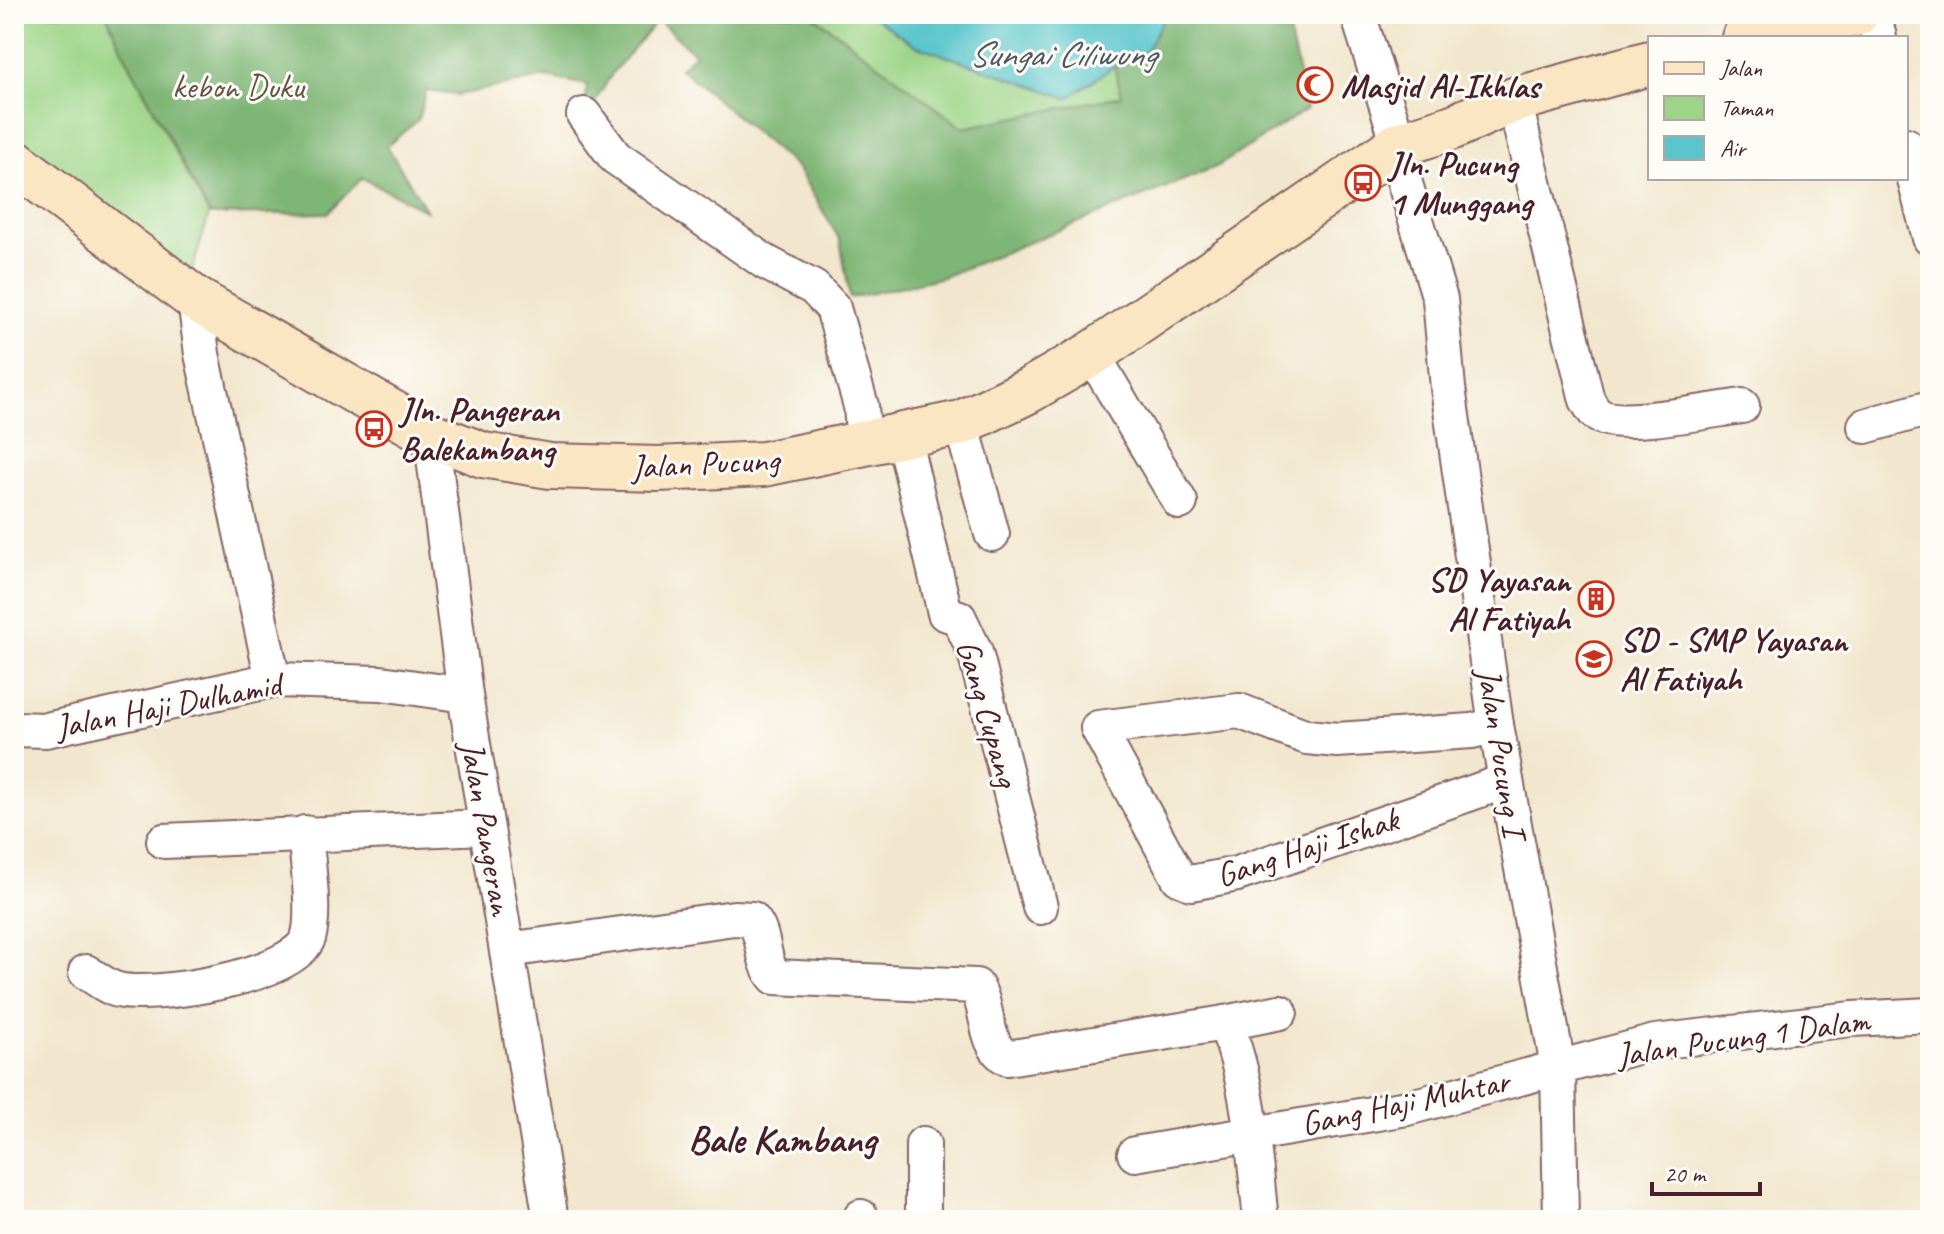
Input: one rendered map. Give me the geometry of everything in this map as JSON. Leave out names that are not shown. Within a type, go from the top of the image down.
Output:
[{"type":"street","name":"Jalan Pucung I","points":[[1358,14],[1440,299],[1448,388],[1496,725],[1558,1067],[1561,1220]]},
{"type":"street","points":[[1756,28],[1856,14]]},
{"type":"street","points":[[1874,14],[1879,36]]},
{"type":"street","name":"Jalan Pucung","points":[[14,161],[195,299],[431,435],[483,455],[550,466],[658,469],[764,464],[961,423],[1028,391],[1092,354],[1398,145],[1453,127],[1514,100],[1648,64]]},
{"type":"street","points":[[1514,100],[1585,390],[1595,414],[1608,419],[1630,420],[1742,406]]},
{"type":"street","points":[[584,115],[615,157],[765,262],[814,288],[833,308],[861,406],[884,440]]},
{"type":"street","points":[[1908,153],[1930,238]]},
{"type":"street","points":[[195,299],[202,354],[273,680]]},
{"type":"street","points":[[1092,354],[1180,502]]},
{"type":"street","points":[[1865,426],[1930,408]]},
{"type":"street","points":[[961,423],[992,534]]},
{"type":"street","name":"Jalan Pangeran","points":[[431,435],[485,827],[551,1220]]},
{"type":"street","name":"Gang Cupang","points":[[884,440],[945,613],[959,618],[975,652],[1040,907]]},
{"type":"street","name":"Jalan Haji Dulhamid","points":[[14,729],[46,730],[273,680],[381,683],[465,695]]},
{"type":"street","name":"Gang Haji Ishak","points":[[1496,725],[1472,731],[1337,740],[1307,737],[1239,711],[1098,728],[1179,878],[1191,883],[1237,874],[1506,781]]},
{"type":"street","points":[[164,841],[485,827]]},
{"type":"street","points":[[86,972],[117,990],[162,992],[258,971],[299,952],[308,937],[311,904],[305,833]]},
{"type":"street","points":[[508,950],[734,918],[752,919],[760,928],[767,968],[775,977],[976,986],[984,999],[993,1042],[999,1054],[1007,1058],[1280,1012]]},
{"type":"street","name":"Jalan Pucung 1 Dalam","points":[[1558,1067],[1655,1042],[1852,1019],[1930,1015]]},
{"type":"street","points":[[1225,1023],[1231,1037],[1251,1134],[1261,1220]]},
{"type":"street","name":"Gang Haji Muhtar","points":[[1135,1154],[1407,1108],[1558,1067]]},
{"type":"street","points":[[923,1144],[923,1220]]},
{"type":"green space","points":[[14,14],[106,14],[209,215],[187,286],[14,163]]},
{"type":"green space","name":"kebon Duku","points":[[106,14],[811,14],[963,128],[1122,96],[1114,66],[1143,56],[1166,14],[1285,14],[1307,109],[1218,166],[943,277],[850,298],[840,240],[797,168],[680,68],[695,54],[658,20],[614,71],[591,108],[585,112],[587,85],[546,77],[457,95],[426,91],[418,120],[387,146],[427,211],[362,178],[328,213],[210,215]]},
{"type":"green space","points":[[812,14],[870,14],[915,45],[1068,98],[1114,66],[1122,96],[963,128]]},
{"type":"water","name":"Sungai Ciliwung","points":[[870,14],[1166,14],[1143,56],[1114,66],[1068,98],[915,45]]},
{"type":"place","name":"Masjid Al-Ikhlas","points":[[1315,85]]},
{"type":"place","name":"Jln. Pucung 1 Munggang","points":[[1363,183]]},
{"type":"place","name":"Jln. Pangeran Balekambang","points":[[374,429]]},
{"type":"place","name":"SD Yayasan Al Fatiyah","points":[[1596,599]]},
{"type":"place","name":"SD - SMP Yayasan Al Fatiyah","points":[[1594,659]]},
{"type":"district","name":"Bale Kambang","points":[[782,1139]]}]
